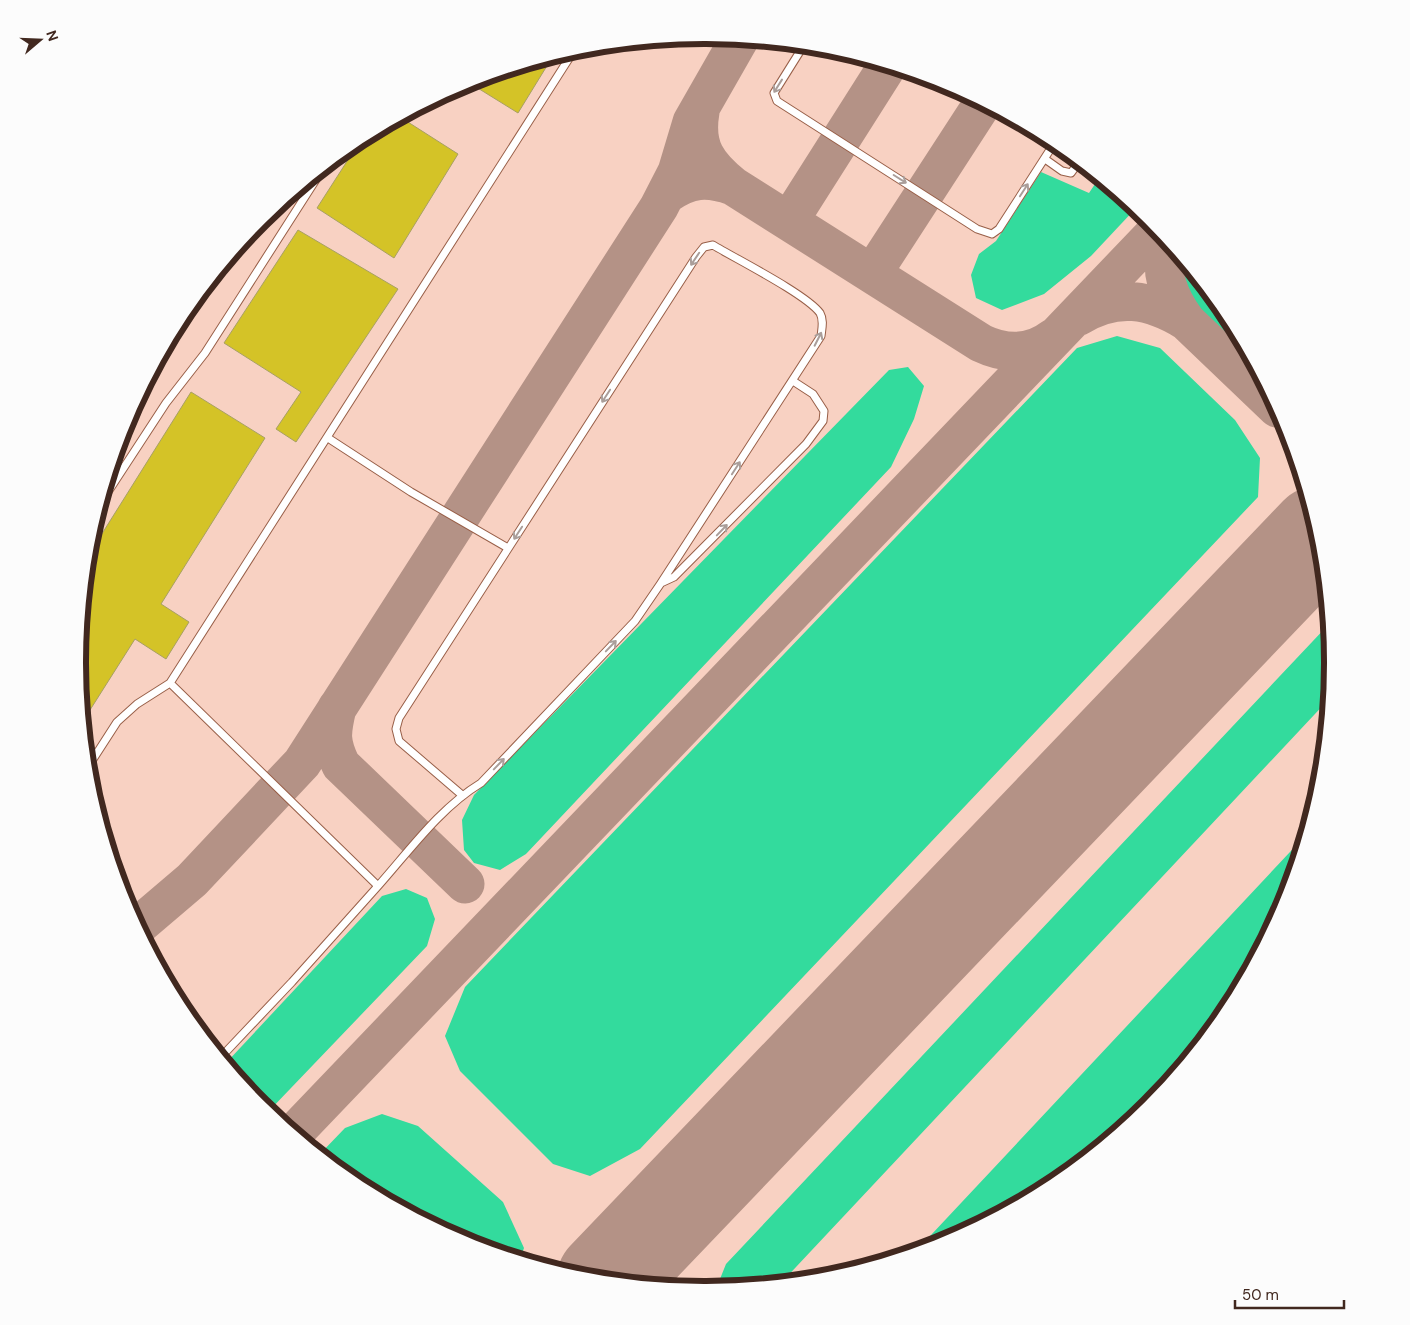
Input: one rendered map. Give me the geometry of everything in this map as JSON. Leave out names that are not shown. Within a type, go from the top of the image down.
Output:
[{"type":"lane","points":[[800,51],[774,93],[777,101],[977,229],[992,234],[999,229],[1050,149]]},
{"type":"lane","points":[[94,757],[116,722],[138,704],[170,683],[568,60]]},
{"type":"lane","points":[[1044,159],[1062,171],[1071,173],[1075,167]]},
{"type":"lane","points":[[112,485],[166,403],[205,353],[313,184]]},
{"type":"lane","points":[[224,1051],[292,982],[462,795],[481,783],[635,621],[821,336],[823,324],[820,314],[805,300],[713,245],[704,247],[399,718],[396,729],[399,741],[407,750],[462,795]]},
{"type":"lane","points":[[661,583],[674,577],[703,549],[806,444],[823,420],[824,411],[813,394],[792,381]]},
{"type":"lane","points":[[328,438],[412,492],[508,548]]},
{"type":"lane","points":[[170,683],[378,886]]},
{"type":"green space","points":[[1041,172],[1089,193],[1096,183],[1131,214],[1091,256],[1044,294],[1002,310],[976,298],[971,275],[979,254],[996,241]]},
{"type":"green space","points":[[1183,271],[1196,286],[1238,349],[1199,314],[1183,275]]},
{"type":"green space","points":[[1117,336],[1160,348],[1235,420],[1260,458],[1258,497],[640,1149],[590,1176],[553,1164],[460,1071],[445,1036],[465,987],[1077,348]]},
{"type":"green space","points":[[908,367],[924,386],[914,419],[891,467],[526,854],[500,870],[474,863],[464,850],[462,820],[474,795],[889,370]]},
{"type":"green space","points":[[1322,631],[1324,662],[1322,707],[788,1276],[719,1281],[726,1264]]},
{"type":"green space","points":[[1296,846],[1277,899],[1241,972],[1196,1039],[1143,1100],[1113,1128],[1049,1177],[979,1217],[927,1240]]},
{"type":"green space","points":[[406,889],[427,898],[435,919],[427,946],[274,1106],[230,1058],[382,896]]},
{"type":"green space","points":[[382,1114],[418,1126],[503,1202],[524,1248],[522,1253],[468,1234],[431,1217],[361,1177],[324,1150],[345,1128]]},
{"type":"building","points":[[548,64],[518,113],[477,88]]},
{"type":"building","points":[[407,121],[458,154],[394,258],[317,208],[351,155]]},
{"type":"building","points":[[298,230],[398,289],[296,442],[276,429],[301,392],[224,343]]},
{"type":"building","points":[[191,392],[265,438],[161,604],[189,622],[166,659],[135,639],[89,712],[86,662],[88,622],[99,539]]},
{"type":"taxiway","points":[[143,921],[192,880],[302,763],[659,207],[677,172],[692,122],[736,45]]},
{"type":"taxiway","points":[[789,221],[884,71]]},
{"type":"taxiway","points":[[872,274],[980,108]]},
{"type":"taxiway","points":[[667,194],[691,182],[707,180],[733,186],[716,170],[704,154],[699,135],[700,112]]},
{"type":"taxiway","points":[[733,186],[981,343],[1000,350],[1018,351],[1036,348],[1053,338]]},
{"type":"taxiway","points":[[298,1129],[1153,236]]},
{"type":"taxiway","points":[[1165,250],[1164,263],[1167,283],[1174,302],[1186,321],[1262,394]]},
{"type":"taxiway","points":[[1079,316],[1107,304],[1133,302],[1159,308],[1186,321]]},
{"type":"taxiway","points":[[337,708],[333,743],[341,765],[465,884]]},
{"type":"runway","points":[[612,1274],[1312,542]]}]
